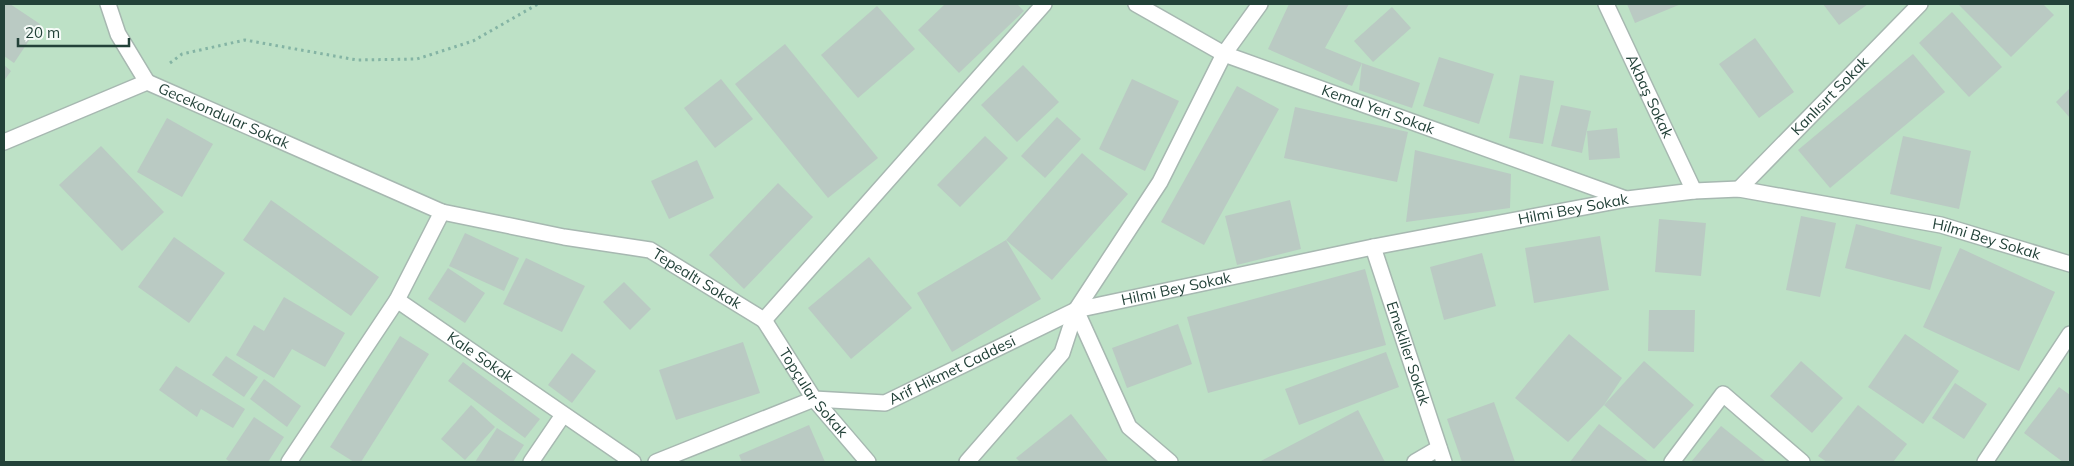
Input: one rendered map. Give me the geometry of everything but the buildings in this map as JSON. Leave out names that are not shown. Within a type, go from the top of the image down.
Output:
[{"type":"street","points":[[108,4],[118,34],[147,82]]},
{"type":"street","points":[[764,320],[1044,4]]},
{"type":"street","name":"Kemal Yeri Sokak","points":[[1136,4],[1224,54],[1627,199]]},
{"type":"street","points":[[967,462],[1062,353],[1076,310],[1160,182],[1224,54],[1260,4]]},
{"type":"street","name":"Akbaş Sokak","points":[[1606,4],[1694,191]]},
{"type":"street","name":"Kanlısırt Sokak","points":[[1739,189],[1920,4]]},
{"type":"street","name":"Gecekondular Sokak","points":[[4,142],[147,82],[442,212]]},
{"type":"street","name":"Hilmi Bey Sokak","points":[[1076,310],[1372,247],[1627,199],[1694,191],[1739,189],[1941,225],[2070,264]]},
{"type":"street","points":[[289,462],[397,300],[442,212]]},
{"type":"street","name":"Tepealtı Sokak","points":[[442,212],[564,236],[650,250],[764,320]]},
{"type":"street","name":"Emekliler Sokak","points":[[1372,247],[1441,455]]},
{"type":"street","name":"Kale Sokak","points":[[397,300],[633,462]]},
{"type":"street","points":[[1076,310],[1129,427],[1170,462]]},
{"type":"street","name":"Arif Hikmet Caddesi","points":[[656,462],[814,399],[885,402],[1076,310]]},
{"type":"street","name":"Topçular Sokak","points":[[764,320],[814,399],[868,462]]},
{"type":"street","points":[[1985,462],[2070,334]]},
{"type":"street","points":[[1672,462],[1723,394],[1802,462]]},
{"type":"street","points":[[531,462],[562,415]]},
{"type":"street","points":[[1414,462],[1441,455]]},
{"type":"path","points":[[147,82],[182,54],[245,40],[357,60],[417,59],[473,41],[538,4]]},
{"type":"green space","points":[[4,4],[2070,4],[2070,462],[4,462]]}]
